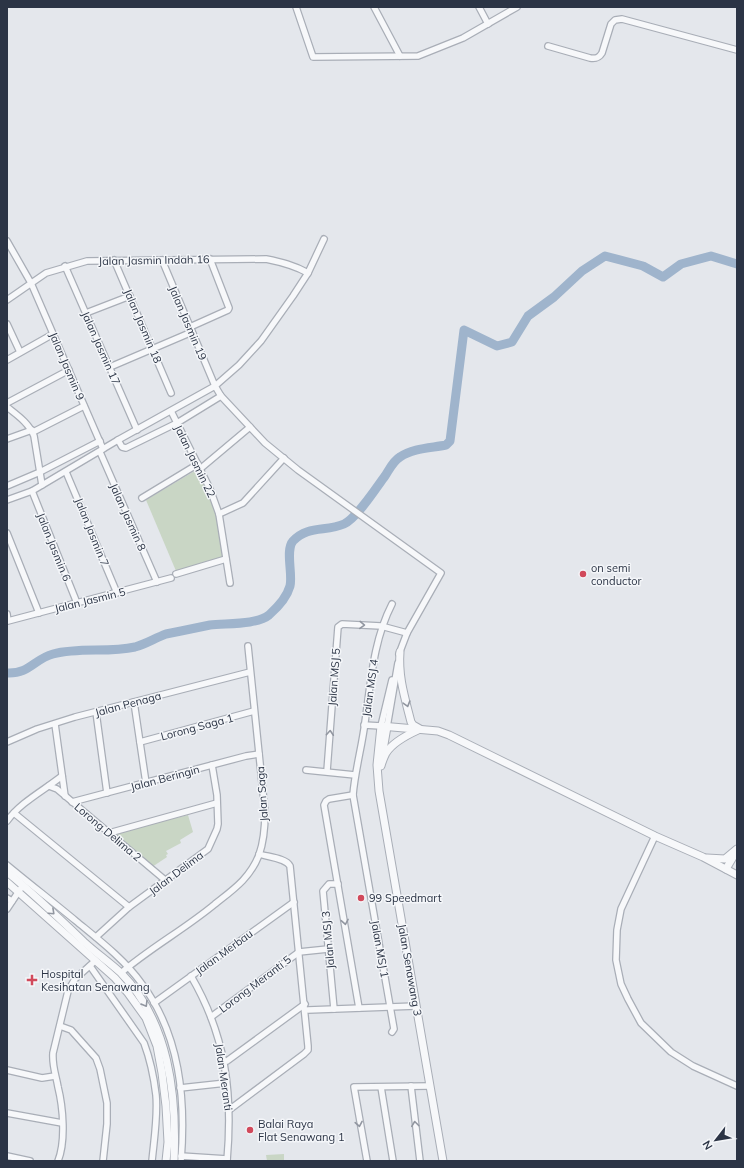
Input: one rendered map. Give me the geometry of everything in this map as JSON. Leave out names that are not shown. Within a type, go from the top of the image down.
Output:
[{"type":"street","points":[[296,7],[313,57],[418,56],[463,38],[516,7]]},
{"type":"street","points":[[374,7],[400,56]]},
{"type":"street","points":[[479,7],[488,24]]},
{"type":"street","points":[[548,46],[595,59],[602,53],[611,24],[615,20],[622,19],[737,50]]},
{"type":"street","points":[[7,500],[32,491],[102,451],[118,440],[215,386],[239,366],[261,341],[308,273],[324,239]]},
{"type":"street","name":"Jalan Jasmin 9","points":[[7,242],[31,283],[100,441],[102,451]]},
{"type":"street","name":"Jalan Jasmin Indah 16","points":[[7,300],[46,273],[65,266],[86,261],[266,259],[285,262],[308,273]]},
{"type":"street","name":"Jalan Jasmin 18","points":[[114,260],[171,392]]},
{"type":"street","name":"Jalan Jasmin 19","points":[[162,260],[215,386],[221,396],[265,443],[348,506],[441,573],[407,634]]},
{"type":"street","points":[[110,367],[152,349],[228,310],[229,308],[210,260]]},
{"type":"street","name":"Jalan Jasmin 17","points":[[65,266],[137,430]]},
{"type":"street","points":[[86,313],[130,296]]},
{"type":"street","points":[[7,324],[20,352]]},
{"type":"street","points":[[7,360],[53,334]]},
{"type":"street","points":[[7,403],[69,370]]},
{"type":"street","points":[[118,440],[122,447],[126,448],[177,423],[221,396]]},
{"type":"street","points":[[7,439],[32,431],[84,406]]},
{"type":"street","points":[[7,407],[27,423],[32,431],[42,485]]},
{"type":"street","name":"Jalan Jasmin 22","points":[[171,411],[210,489],[219,514],[230,583]]},
{"type":"street","points":[[142,498],[199,467],[250,427]]},
{"type":"street","points":[[7,486],[40,472],[100,441]]},
{"type":"street","name":"Jalan Jasmin 8","points":[[102,451],[157,582]]},
{"type":"street","points":[[219,514],[243,503],[284,458]]},
{"type":"street","name":"Jalan Jasmin 7","points":[[66,472],[117,593]]},
{"type":"street","name":"Jalan Jasmin 6","points":[[32,491],[77,603]]},
{"type":"street","points":[[7,533],[39,613]]},
{"type":"street","points":[[176,574],[226,559]]},
{"type":"street","name":"Jalan Jasmin 5","points":[[7,614],[8,621],[171,578]]},
{"type":"street","name":"Jalan MSJ 4","points":[[353,795],[372,670],[381,626],[392,604]]},
{"type":"street","name":"Jalan MSJ 5","points":[[327,771],[338,627],[342,624],[381,626]]},
{"type":"street","points":[[381,626],[407,634],[400,652],[384,727]]},
{"type":"street","name":"Jalan Saga","points":[[121,973],[187,926],[241,884],[259,854],[264,834],[265,812],[248,646]]},
{"type":"street","points":[[400,652],[399,664],[401,686],[411,722],[420,729]]},
{"type":"street","name":"Jalan Penaga","points":[[7,742],[37,729],[96,712],[250,672]]},
{"type":"street","points":[[134,702],[146,783]]},
{"type":"street","name":"Lorong Saga 1","points":[[140,742],[254,711]]},
{"type":"street","points":[[96,712],[107,793]]},
{"type":"street","points":[[55,724],[65,796]]},
{"type":"street","points":[[364,725],[438,731],[450,735],[655,836],[703,857],[735,874],[737,866]]},
{"type":"street","name":"Jalan Senawang 3","points":[[378,779],[381,766],[384,727]]},
{"type":"street","name":"Jalan Senawang 3","points":[[384,727],[377,765],[384,826],[443,1161]]},
{"type":"street","points":[[381,766],[386,753],[392,747],[407,735],[420,729]]},
{"type":"street","name":"Jalan Beringin","points":[[72,802],[246,756],[259,754]]},
{"type":"street","name":"Jalan Delima","points":[[96,937],[129,908],[208,849],[218,824],[212,765]]},
{"type":"street","points":[[306,770],[355,775]]},
{"type":"street","points":[[7,821],[27,801],[62,776]]},
{"type":"street","name":"Lorong Delima 2","points":[[49,786],[57,789],[165,880]]},
{"type":"street","points":[[353,795],[329,799],[324,805],[359,1008]]},
{"type":"street","name":"Jalan MSJ 1","points":[[353,795],[394,1029],[392,1032]]},
{"type":"street","points":[[109,833],[217,803]]},
{"type":"street","points":[[14,813],[129,908]]},
{"type":"street","points":[[655,836],[621,909],[616,960],[621,984],[641,1023],[671,1052],[693,1066],[737,1086]]},
{"type":"street","points":[[703,857],[725,858],[737,850]]},
{"type":"street","points":[[726,869],[737,850]]},
{"type":"street","points":[[229,1110],[308,1050],[305,1004],[290,866],[288,863],[259,854]]},
{"type":"street","points":[[7,865],[96,937],[128,967],[143,985],[154,1003],[172,1041],[177,1060],[183,1121],[181,1159],[227,1160]]},
{"type":"street","points":[[7,872],[121,973],[144,1002],[162,1041],[170,1085],[174,1125],[174,1161]]},
{"type":"street","points":[[7,882],[92,963],[115,978],[146,1018],[157,1046],[162,1072],[168,1142],[166,1161]]},
{"type":"street","name":"Jalan MSJ 3","points":[[334,1009],[323,891],[328,884],[338,884]]},
{"type":"street","points":[[7,909],[10,899],[23,885]]},
{"type":"street","name":"Jalan Merbau","points":[[154,1003],[294,902]]},
{"type":"street","points":[[299,952],[328,949]]},
{"type":"street","name":"Lorong Meranti 5","points":[[211,1017],[299,952]]},
{"type":"street","points":[[58,1161],[62,1149],[62,1106],[52,1063],[53,1053],[70,985],[92,963]]},
{"type":"street","points":[[92,963],[144,1042],[147,1050],[156,1096],[152,1161]]},
{"type":"street","name":"Jalan Meranti","points":[[190,976],[201,993],[221,1044],[229,1110],[227,1160]]},
{"type":"street","points":[[224,1061],[305,1004]]},
{"type":"street","points":[[308,1010],[416,1006]]},
{"type":"street","points":[[60,1026],[72,1030],[96,1058],[100,1069],[107,1103],[107,1124],[103,1161]]},
{"type":"street","points":[[7,1070],[42,1078],[55,1076]]},
{"type":"street","points":[[180,1088],[226,1083]]},
{"type":"street","points":[[367,1161],[353,1088],[354,1086],[429,1086]]},
{"type":"street","points":[[411,1086],[420,1161]]},
{"type":"street","points":[[381,1087],[393,1161]]},
{"type":"street","points":[[7,1113],[62,1123]]},
{"type":"street","points":[[7,1156],[30,1161]]},
{"type":"green space","points":[[198,469],[217,514],[224,558],[176,571],[146,500]]},
{"type":"green space","points":[[188,815],[193,832],[180,840],[181,843],[166,851],[168,854],[166,855],[167,857],[152,867],[111,834]]},
{"type":"green space","points":[[284,1154],[284,1161],[267,1161],[266,1155]]},
{"type":"waterway","points":[[7,673],[15,673],[27,669],[41,659],[53,654],[73,651],[125,649],[139,646],[166,634],[210,625],[249,622],[264,618],[279,605],[289,590],[291,581],[289,556],[293,541],[305,533],[331,528],[349,521],[366,502],[393,463],[400,457],[416,450],[446,445],[450,441],[464,330],[497,346],[512,342],[528,316],[554,297],[582,271],[605,256],[643,266],[663,277],[681,264],[711,256],[737,264]]},
{"type":"place","name":"on semi conductor","points":[[583,574]]},
{"type":"place","name":"99 Speedmart","points":[[361,898]]},
{"type":"place","name":"Hospital Kesihatan Senawang","points":[[32,980]]},
{"type":"place","name":"Balai Raya Flat Senawang 1","points":[[250,1130]]}]
